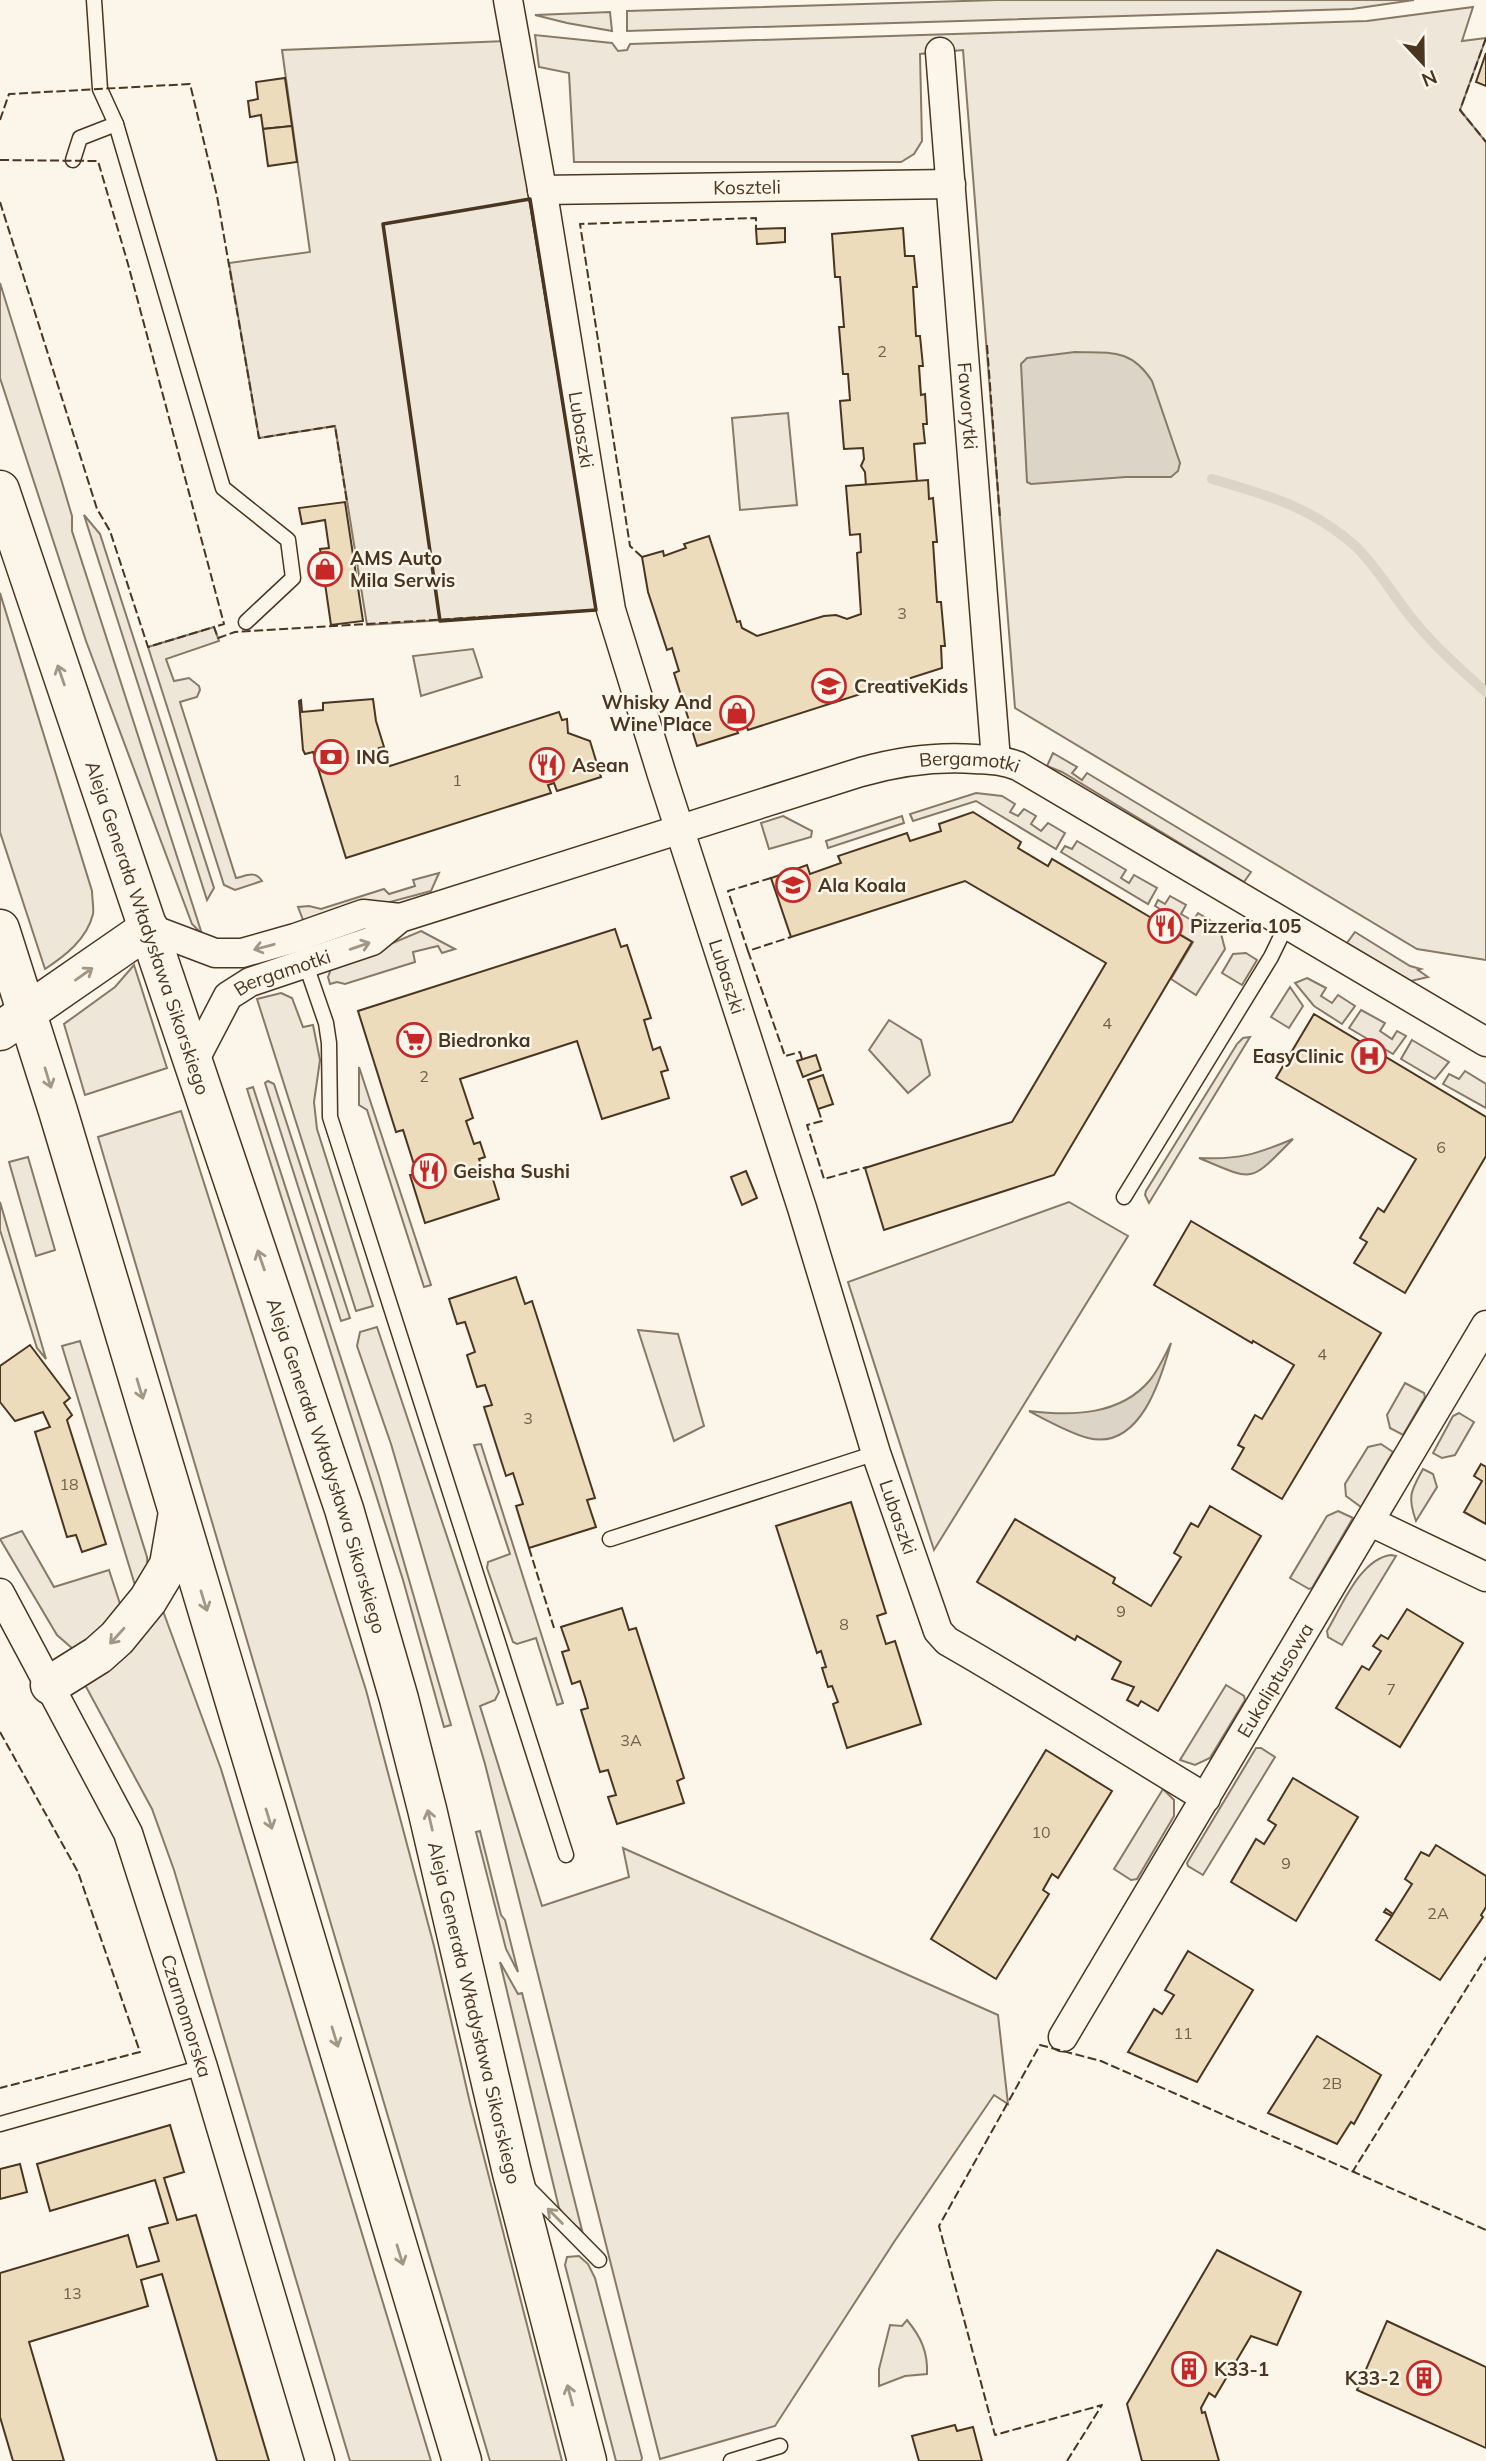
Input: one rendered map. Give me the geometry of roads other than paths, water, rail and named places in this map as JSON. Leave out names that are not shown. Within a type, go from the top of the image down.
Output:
[{"type":"main road","name":"Aleja Generała Władysława Sikorskiego","points":[[0,490],[344,1509],[399,1699],[512,2173],[587,2461]]},
{"type":"main road","points":[[14,1022],[149,928]]},
{"type":"main road","points":[[0,929],[14,1022],[177,1512],[462,2461]]},
{"type":"main road","points":[[50,1685],[98,1655],[117,1638],[148,1600],[169,1565],[177,1512]]},
{"type":"street","name":"Lubaszki","points":[[508,0],[592,482],[611,610],[802,1208],[876,1453],[933,1618],[942,1636],[1206,1798]]},
{"type":"street","name":"Faworytki","points":[[940,52],[996,760]]},
{"type":"street","name":"Koszteli","points":[[542,190],[951,184]]},
{"type":"street","name":"Bergamotki","points":[[194,1061],[228,996],[250,982],[372,941],[400,918],[887,764],[925,758],[996,760],[1018,766],[1486,1042]]},
{"type":"street","name":"Bergamotki","points":[[149,928],[215,953],[242,953],[363,914],[400,918]]},
{"type":"street","name":"Eukaliptusowa","points":[[1063,2037],[1486,1325]]},
{"type":"street","points":[[1371,1522],[1486,1577]]},
{"type":"street","name":"Czarnomorska","points":[[0,1593],[128,1833],[202,2067],[320,2461]]},
{"type":"lane","points":[[94,0],[100,89],[116,124],[223,488],[288,540],[293,578],[246,622]]},
{"type":"lane","points":[[73,160],[80,138],[116,124]]},
{"type":"lane","points":[[1124,1197],[1271,957],[1287,924]]},
{"type":"lane","points":[[306,965],[328,1033],[330,1117],[566,1855]]},
{"type":"lane","points":[[610,1539],[876,1453]]},
{"type":"lane","points":[[0,2124],[202,2067]]},
{"type":"lane","points":[[512,2173],[599,2260]]},
{"type":"lane","points":[[731,2461],[780,2446]]},
{"type":"waterway","points":[[1212,479],[1286,503],[1319,520],[1353,544],[1427,636],[1486,692]]},
{"type":"place","name":"AMS Auto Mila Serwis","points":[[325,569]]},
{"type":"place","name":"CreativeKids","points":[[829,686]]},
{"type":"place","name":"Whisky And Wine Place","points":[[737,713]]},
{"type":"place","name":"ING","points":[[331,757]]},
{"type":"place","name":"Asean","points":[[547,765]]},
{"type":"place","name":"Ala Koala","points":[[793,885]]},
{"type":"place","name":"Pizzeria 105","points":[[1165,926]]},
{"type":"place","name":"Biedronka","points":[[414,1040]]},
{"type":"place","name":"EasyClinic","points":[[1369,1056]]},
{"type":"place","name":"Geisha Sushi","points":[[429,1171]]},
{"type":"place","name":"K33-1","points":[[1189,2369]]},
{"type":"place","name":"K33-2","points":[[1424,2378]]}]
